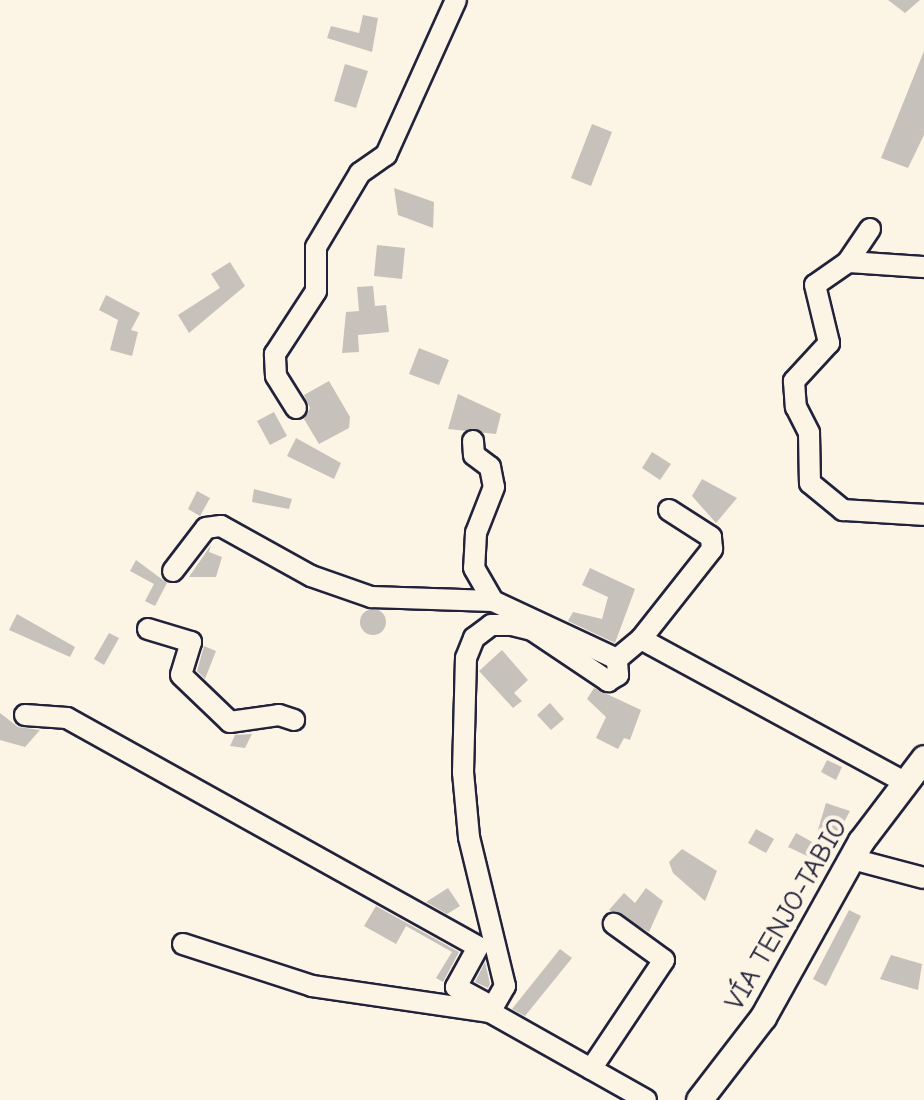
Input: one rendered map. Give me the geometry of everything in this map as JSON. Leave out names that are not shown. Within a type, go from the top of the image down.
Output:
[{"type":"main road","name":"VÍA TENJO-TABIO","points":[[699,1100],[763,1017],[852,858],[901,780],[924,758]]},
{"type":"street","points":[[296,408],[276,376],[276,354],[316,291],[316,247],[360,173],[386,155],[456,0]]},
{"type":"street","points":[[870,229],[848,262],[815,285],[829,343],[794,381],[796,406],[809,433],[810,483],[843,510],[924,515]]},
{"type":"street","points":[[848,262],[924,267]]},
{"type":"street","points":[[473,441],[474,455],[490,467],[494,487],[476,533],[474,568],[493,601]]},
{"type":"street","points":[[617,658],[641,639],[714,543],[669,510]]},
{"type":"street","points":[[173,571],[206,528],[235,535],[311,576],[371,597],[493,601],[617,658]]},
{"type":"street","points":[[492,1010],[505,986],[469,837],[463,772],[466,658],[474,638],[491,625],[512,624],[532,630],[608,681],[618,675],[617,658]]},
{"type":"street","points":[[148,629],[192,642],[182,675],[230,722],[279,715],[294,720]]},
{"type":"street","points":[[641,639],[901,780]]},
{"type":"street","points":[[25,715],[67,718],[478,947],[456,987],[646,1100]]},
{"type":"street","points":[[852,858],[924,878]]},
{"type":"street","points":[[590,1069],[664,960],[614,924]]},
{"type":"street","points":[[183,944],[312,986],[492,1010]]},
{"type":"building","points":[[888,0],[920,0],[905,13]]},
{"type":"building","points":[[363,15],[378,18],[372,52],[327,38],[331,26],[359,33]]},
{"type":"building","points":[[924,51],[924,135],[908,168],[881,158]]},
{"type":"building","points":[[345,64],[368,71],[356,108],[334,101]]},
{"type":"building","points":[[592,124],[612,132],[591,186],[571,178]]},
{"type":"building","points":[[394,188],[434,202],[433,228],[398,215]]},
{"type":"building","points":[[377,245],[405,248],[402,279],[374,276]]},
{"type":"building","points":[[230,262],[245,286],[189,333],[178,315],[220,288],[211,274]]},
{"type":"building","points":[[373,286],[375,306],[386,305],[389,332],[358,335],[359,352],[342,353],[346,312],[359,311],[357,287]]},
{"type":"building","points":[[106,295],[140,313],[131,330],[138,332],[132,356],[110,350],[118,320],[99,310]]},
{"type":"building","points":[[419,348],[449,360],[439,385],[409,374]]},
{"type":"building","points":[[329,381],[350,417],[349,428],[319,444],[304,419],[310,408],[304,395]]},
{"type":"building","points":[[458,394],[501,414],[496,434],[448,429]]},
{"type":"building","points":[[274,412],[287,436],[270,445],[257,421]]},
{"type":"building","points":[[296,438],[341,463],[334,479],[287,456]]},
{"type":"building","points":[[652,452],[671,464],[660,480],[642,468]]},
{"type":"building","points":[[702,479],[737,498],[716,523],[692,496]]},
{"type":"building","points":[[254,489],[292,499],[289,509],[252,502]]},
{"type":"building","points":[[197,491],[210,498],[200,516],[188,509]]},
{"type":"building","points":[[211,545],[209,552],[222,557],[216,577],[189,577]]},
{"type":"building","points":[[136,560],[167,583],[155,606],[145,601],[154,584],[130,571]]},
{"type":"building","points":[[590,568],[635,589],[615,643],[568,621],[573,612],[602,619],[608,597],[582,585]]},
{"type":"building","points":[[373,609],[382,613],[386,622],[382,631],[373,635],[364,631],[360,622],[364,613]]},
{"type":"building","points":[[17,614],[75,647],[70,657],[9,630]]},
{"type":"building","points":[[109,633],[119,638],[104,665],[94,659]]},
{"type":"building","points":[[204,646],[216,651],[205,679],[197,671]]},
{"type":"building","points":[[502,650],[528,680],[514,693],[522,701],[513,708],[479,671]]},
{"type":"building","points":[[594,688],[641,710],[630,740],[624,738],[618,749],[596,738],[606,717],[587,699]]},
{"type":"building","points":[[550,703],[564,719],[551,730],[537,715]]},
{"type":"building","points":[[0,713],[18,727],[40,730],[25,747],[0,740]]},
{"type":"building","points":[[252,734],[245,748],[230,746],[235,735]]},
{"type":"building","points":[[827,760],[842,767],[836,780],[821,772]]},
{"type":"building","points":[[826,803],[850,811],[822,863],[788,847],[796,833],[814,843]]},
{"type":"building","points":[[756,829],[774,839],[766,853],[748,843]]},
{"type":"building","points":[[682,849],[717,871],[705,901],[673,873],[669,862]]},
{"type":"building","points":[[448,888],[460,906],[447,914],[426,902]]},
{"type":"building","points":[[646,888],[663,901],[649,932],[609,910],[624,893],[635,903]]},
{"type":"building","points":[[376,906],[459,952],[443,982],[436,978],[452,952],[406,926],[396,944],[364,926]]},
{"type":"building","points":[[849,910],[861,916],[826,986],[813,979]]},
{"type":"building","points":[[762,931],[770,936],[759,953],[751,948]]},
{"type":"building","points":[[560,949],[572,958],[525,1016],[512,1009]]},
{"type":"building","points":[[891,955],[922,964],[918,990],[880,979]]},
{"type":"building","points":[[485,962],[490,984],[488,988],[475,982]]}]
